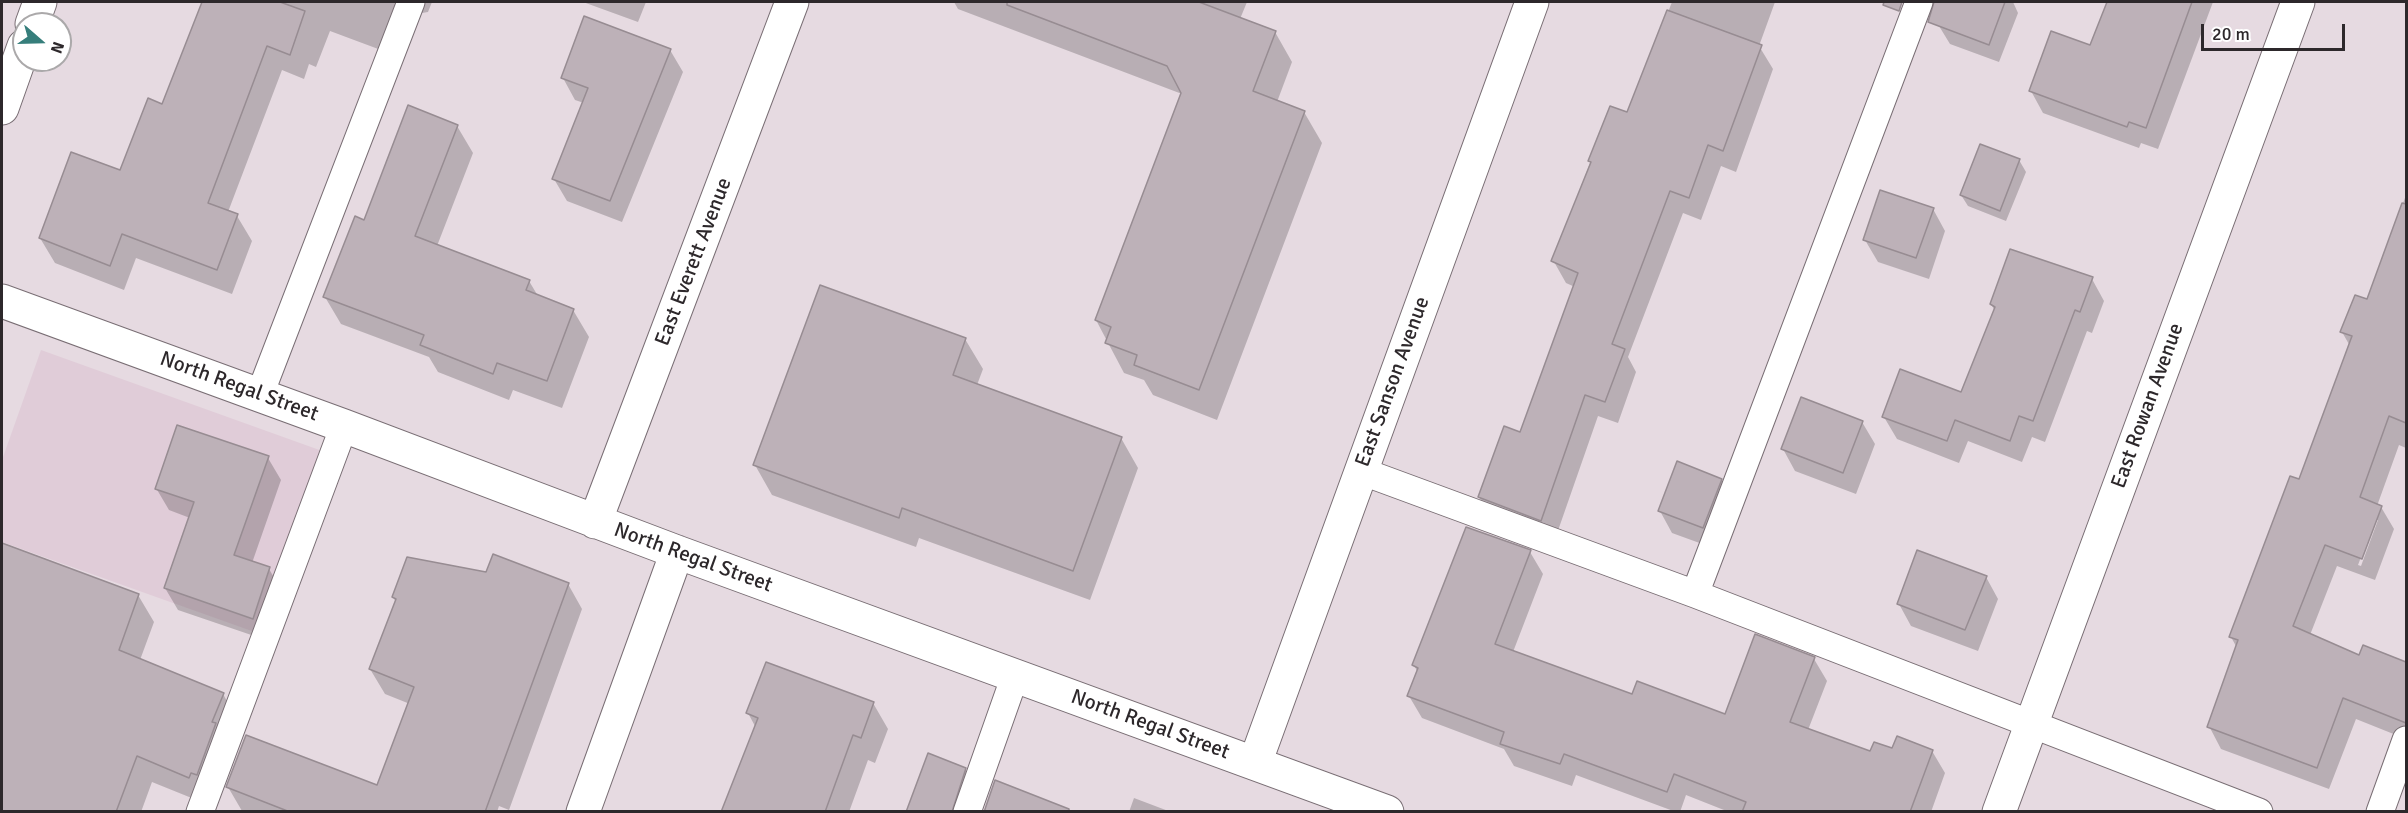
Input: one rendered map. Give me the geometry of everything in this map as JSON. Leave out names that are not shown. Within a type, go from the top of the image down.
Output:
[{"type":"street","name":"East Everett Avenue","points":[[595,522],[792,2]]},
{"type":"street","name":"East Sanson Avenue","points":[[1255,763],[1532,2]]},
{"type":"street","name":"East Rowan Avenue","points":[[1999,812],[2298,2]]},
{"type":"street","points":[[2,108],[15,72]]},
{"type":"street","name":"North Regal Street","points":[[2,303],[260,394],[595,522],[1255,763],[1373,809]]},
{"type":"street","points":[[583,812],[676,552]]},
{"type":"lane","points":[[260,394],[411,2]]},
{"type":"lane","points":[[1695,594],[1919,2]]},
{"type":"lane","points":[[200,812],[344,426]]},
{"type":"lane","points":[[1361,471],[1695,594],[2259,812]]},
{"type":"lane","points":[[967,812],[1016,676]]},
{"type":"lane","points":[[2380,812],[2406,740]]},
{"type":"shaded area","points":[[41,350],[325,452],[260,634],[2,542],[2,460]]},
{"type":"building","points":[[202,2],[280,2],[305,11],[290,55],[267,46],[208,203],[238,214],[217,270],[122,234],[110,266],[39,238],[71,152],[120,170],[148,98],[162,104]]},
{"type":"building","points":[[1007,2],[1199,2],[1276,31],[1253,91],[1305,111],[1199,390],[1134,365],[1137,355],[1105,343],[1111,327],[1095,320],[1181,93],[1167,66],[1007,5]]},
{"type":"building","points":[[1884,2],[1902,2],[1899,11],[1883,5]]},
{"type":"building","points":[[1934,2],[2005,2],[1989,45],[1928,22]]},
{"type":"building","points":[[2107,2],[2192,2],[2146,128],[2129,122],[2127,127],[2029,91],[2051,31],[2090,45]]},
{"type":"building","points":[[1667,10],[1762,45],[1723,151],[1708,145],[1689,198],[1670,191],[1612,344],[1625,349],[1605,402],[1585,395],[1541,521],[1478,497],[1504,426],[1520,432],[1578,273],[1551,261],[1591,162],[1588,161],[1610,106],[1627,112]]},
{"type":"building","points":[[584,16],[671,49],[610,201],[552,179],[588,88],[561,78]]},
{"type":"building","points":[[408,105],[458,125],[415,236],[530,280],[526,290],[574,309],[547,381],[497,363],[493,374],[420,345],[424,335],[323,297],[355,216],[364,220]]},
{"type":"building","points":[[1980,144],[2020,159],[2000,211],[1960,195]]},
{"type":"building","points":[[1880,190],[1934,208],[1916,258],[1863,240]]},
{"type":"building","points":[[2402,203],[2406,204],[2406,423],[2389,416],[2360,497],[2382,506],[2362,559],[2325,545],[2293,626],[2359,655],[2363,645],[2406,662],[2406,723],[2343,698],[2317,768],[2207,727],[2238,640],[2229,637],[2290,476],[2299,479],[2352,336],[2340,332],[2355,295],[2367,299]]},
{"type":"building","points":[[2010,249],[2093,277],[2080,312],[2075,310],[2033,421],[2019,416],[2010,441],[1955,420],[1947,441],[1882,417],[1900,369],[1961,392],[1995,307],[1990,304]]},
{"type":"building","points":[[820,285],[966,338],[953,375],[1122,437],[1073,571],[902,508],[899,518],[753,465]]},
{"type":"building","points":[[1801,397],[1863,421],[1843,473],[1781,449]]},
{"type":"building","points":[[177,425],[269,456],[234,555],[270,567],[253,619],[164,588],[194,502],[155,489]]},
{"type":"building","points":[[1677,461],[1722,479],[1703,528],[1658,511]]},
{"type":"building","points":[[1466,527],[1531,550],[1495,644],[1632,694],[1637,681],[1725,714],[1755,634],[1815,657],[1790,722],[1870,751],[1874,742],[1892,748],[1897,736],[1933,750],[1910,812],[1742,812],[1746,802],[1674,774],[1667,792],[1564,754],[1560,764],[1500,744],[1504,732],[1407,696],[1418,668],[1412,665]]},
{"type":"building","points":[[2,543],[139,594],[119,650],[224,693],[212,722],[216,723],[197,775],[191,773],[189,778],[137,756],[116,812],[2,812]]},
{"type":"building","points":[[1917,550],[1987,576],[1965,630],[1897,604]]},
{"type":"building","points":[[493,554],[569,583],[485,812],[290,812],[226,787],[246,735],[377,785],[414,687],[369,669],[396,599],[392,597],[407,557],[486,572]]},
{"type":"building","points":[[766,662],[874,702],[861,738],[853,735],[825,812],[721,812],[758,718],[746,713]]},
{"type":"building","points":[[928,753],[966,768],[952,812],[906,812]]},
{"type":"building","points":[[995,780],[1069,809],[1069,812],[984,812]]}]
